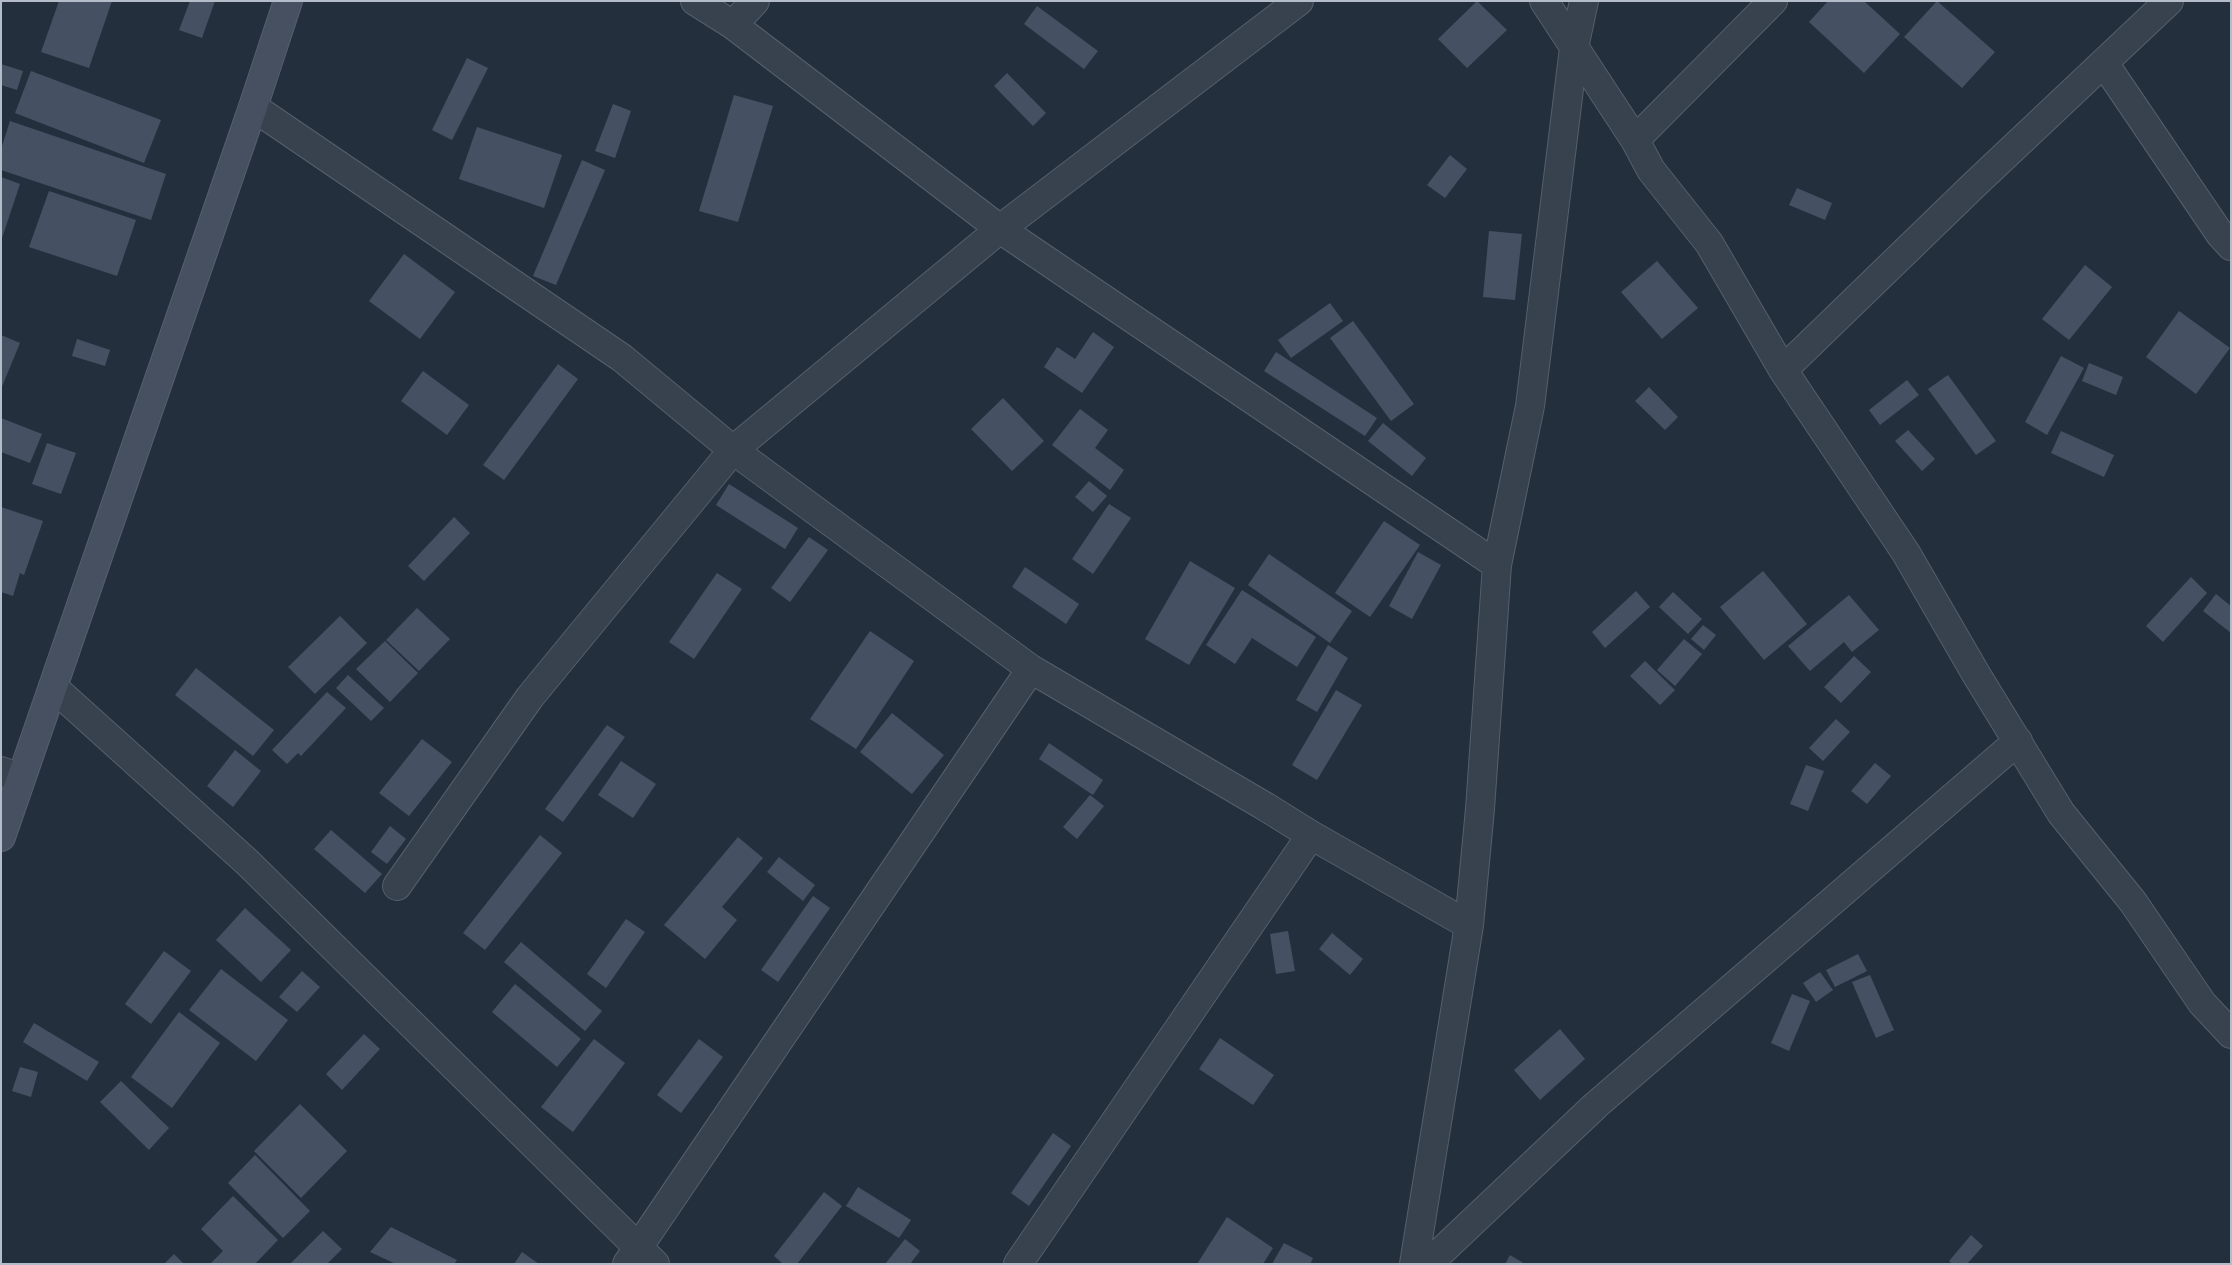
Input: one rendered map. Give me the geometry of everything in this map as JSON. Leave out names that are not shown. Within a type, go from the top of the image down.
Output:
[{"type":"street","points":[[1,837],[11,775],[53,687],[288,1]]},
{"type":"street","points":[[694,1],[733,25],[1000,229],[1497,565]]},
{"type":"street","points":[[733,25],[755,1]]},
{"type":"street","points":[[397,886],[530,696],[733,450],[1000,229],[1299,1]]},
{"type":"street","points":[[1544,1],[1635,140],[1651,170],[1709,243],[1784,370],[1906,554],[2061,813],[2133,902],[2202,1004],[2231,1034]]},
{"type":"street","points":[[1414,1264],[1469,925],[1480,809],[1497,565],[1530,406],[1574,48],[1584,1]]},
{"type":"street","points":[[1635,140],[1773,1]]},
{"type":"street","points":[[1784,370],[2169,1]]},
{"type":"street","points":[[2104,63],[2220,234],[2231,246]]},
{"type":"street","points":[[253,107],[622,358],[733,450],[1031,669],[1311,835],[1469,925]]},
{"type":"street","points":[[53,687],[247,862],[640,1258],[1031,669]]},
{"type":"street","points":[[1428,1264],[1596,1105],[2018,741]]},
{"type":"street","points":[[1018,1264],[1311,835]]},
{"type":"building","points":[[59,1],[112,1],[89,68],[41,52]]},
{"type":"building","points":[[190,1],[215,1],[202,38],[179,30]]},
{"type":"building","points":[[1477,1],[1507,30],[1467,68],[1438,39]]},
{"type":"building","points":[[1828,1],[1864,1],[1900,34],[1864,73],[1809,22]]},
{"type":"building","points":[[1937,1],[1995,52],[1962,88],[1904,37]]},
{"type":"building","points":[[1037,6],[1098,51],[1084,69],[1024,24]]},
{"type":"building","points":[[467,58],[488,68],[452,140],[432,130]]},
{"type":"building","points":[[1,64],[23,71],[17,90],[1,85]]},
{"type":"building","points":[[31,71],[161,120],[144,163],[15,113]]},
{"type":"building","points":[[1007,73],[1046,113],[1033,126],[994,86]]},
{"type":"building","points":[[734,95],[773,106],[738,222],[699,211]]},
{"type":"building","points":[[613,104],[631,111],[615,158],[595,151]]},
{"type":"building","points":[[10,121],[166,174],[151,220],[1,170],[1,149]]},
{"type":"building","points":[[477,127],[562,155],[544,208],[459,179]]},
{"type":"building","points":[[1450,155],[1467,169],[1445,198],[1427,185]]},
{"type":"building","points":[[582,160],[605,170],[556,285],[533,276]]},
{"type":"building","points":[[1,177],[20,184],[2,238],[1,238]]},
{"type":"building","points":[[1797,188],[1832,203],[1825,220],[1789,205]]},
{"type":"building","points":[[49,191],[136,220],[117,276],[29,247]]},
{"type":"building","points":[[1489,231],[1522,234],[1515,300],[1483,297]]},
{"type":"building","points":[[404,254],[455,292],[420,339],[369,301]]},
{"type":"building","points":[[1657,261],[1698,308],[1662,339],[1621,292]]},
{"type":"building","points":[[2085,265],[2112,287],[2069,340],[2042,319]]},
{"type":"building","points":[[1330,303],[1343,321],[1291,358],[1278,340]]},
{"type":"building","points":[[2179,311],[2230,348],[2196,394],[2146,357]]},
{"type":"building","points":[[1353,321],[1414,404],[1391,421],[1330,338]]},
{"type":"building","points":[[1093,332],[1114,347],[1082,393],[1044,367],[1057,347],[1075,359]]},
{"type":"building","points":[[1,335],[20,343],[1,389]]},
{"type":"building","points":[[77,339],[110,350],[105,366],[72,356]]},
{"type":"building","points":[[1276,352],[1377,418],[1365,436],[1264,371]]},
{"type":"building","points":[[2061,356],[2084,368],[2047,435],[2025,422]]},
{"type":"building","points":[[2089,363],[2123,377],[2116,395],[2082,381]]},
{"type":"building","points":[[558,364],[578,379],[504,480],[483,465]]},
{"type":"building","points":[[423,371],[469,405],[447,435],[401,401]]},
{"type":"building","points":[[1948,375],[1996,441],[1976,455],[1928,389]]},
{"type":"building","points":[[1907,380],[1919,395],[1880,425],[1869,410]]},
{"type":"building","points":[[1649,387],[1678,417],[1665,430],[1635,401]]},
{"type":"building","points":[[1003,398],[1044,441],[1012,471],[971,429]]},
{"type":"building","points":[[1080,409],[1108,430],[1095,448],[1124,470],[1110,490],[1052,445]]},
{"type":"building","points":[[1,418],[42,434],[30,463],[1,452]]},
{"type":"building","points":[[1383,423],[1426,458],[1412,476],[1368,441]]},
{"type":"building","points":[[1908,430],[1935,459],[1922,471],[1895,441]]},
{"type":"building","points":[[2061,431],[2114,455],[2104,477],[2051,453]]},
{"type":"building","points":[[47,443],[76,453],[61,494],[32,484]]},
{"type":"building","points":[[1089,481],[1107,496],[1093,512],[1075,497]]},
{"type":"building","points":[[729,484],[798,528],[785,549],[716,505]]},
{"type":"building","points":[[1109,504],[1131,518],[1093,574],[1072,559]]},
{"type":"building","points":[[1,507],[43,521],[24,575],[20,573],[13,596],[1,592]]},
{"type":"building","points":[[454,517],[470,533],[424,581],[408,566]]},
{"type":"building","points":[[1384,521],[1420,545],[1370,617],[1335,593]]},
{"type":"building","points":[[809,537],[828,550],[790,602],[771,588]]},
{"type":"building","points":[[1418,552],[1441,565],[1412,619],[1389,606]]},
{"type":"building","points":[[1269,554],[1352,611],[1330,643],[1248,585]]},
{"type":"building","points":[[1190,561],[1235,588],[1189,665],[1145,639]]},
{"type":"building","points":[[1025,567],[1079,604],[1066,624],[1012,587]]},
{"type":"building","points":[[1763,571],[1807,624],[1764,660],[1720,607]]},
{"type":"building","points":[[717,573],[742,589],[694,659],[669,642]]},
{"type":"building","points":[[2191,577],[2207,593],[2163,642],[2146,626]]},
{"type":"building","points":[[1242,590],[1316,637],[1297,667],[1252,638],[1235,664],[1206,645]]},
{"type":"building","points":[[1636,591],[1650,607],[1605,648],[1592,632]]},
{"type":"building","points":[[1673,592],[1702,619],[1688,634],[1659,607]]},
{"type":"building","points":[[2216,594],[2231,606],[2231,633],[2203,611]]},
{"type":"building","points":[[1849,595],[1879,630],[1852,652],[1844,642],[1810,671],[1788,646]]},
{"type":"building","points":[[417,608],[450,639],[419,671],[386,640]]},
{"type":"building","points":[[340,616],[367,643],[315,694],[288,667]]},
{"type":"building","points":[[1703,625],[1716,635],[1704,650],[1691,639]]},
{"type":"building","points":[[870,631],[914,661],[856,749],[810,719]]},
{"type":"building","points":[[1684,639],[1702,654],[1675,686],[1657,670]]},
{"type":"building","points":[[385,641],[418,673],[390,702],[356,669]]},
{"type":"building","points":[[1328,645],[1348,658],[1317,712],[1296,700]]},
{"type":"building","points":[[1854,656],[1871,672],[1841,703],[1824,687]]},
{"type":"building","points":[[1645,661],[1675,690],[1660,705],[1630,676]]},
{"type":"building","points":[[196,668],[274,730],[253,756],[175,695]]},
{"type":"building","points":[[348,675],[384,708],[371,721],[336,688]]},
{"type":"building","points":[[1336,690],[1362,705],[1317,780],[1292,765]]},
{"type":"building","points":[[327,692],[346,708],[301,756],[298,753],[287,764],[272,750]]},
{"type":"building","points":[[892,713],[944,755],[912,794],[860,752]]},
{"type":"building","points":[[1836,719],[1850,732],[1823,761],[1809,748]]},
{"type":"building","points":[[607,725],[625,737],[563,822],[545,809]]},
{"type":"building","points":[[422,739],[452,762],[409,816],[379,793]]},
{"type":"building","points":[[1049,743],[1103,780],[1093,795],[1039,759]]},
{"type":"building","points":[[235,750],[261,771],[233,807],[207,786]]},
{"type":"building","points":[[621,761],[656,784],[633,818],[598,795]]},
{"type":"building","points":[[1875,763],[1891,776],[1867,804],[1851,791]]},
{"type":"building","points":[[1806,765],[1824,771],[1808,811],[1790,804]]},
{"type":"building","points":[[1090,795],[1104,806],[1077,839],[1063,827]]},
{"type":"building","points":[[390,826],[406,839],[387,864],[371,852]]},
{"type":"building","points":[[331,830],[382,874],[365,893],[314,849]]},
{"type":"building","points":[[540,835],[562,853],[485,950],[463,933]]},
{"type":"building","points":[[738,837],[763,858],[722,907],[737,920],[705,959],[664,925]]},
{"type":"building","points":[[779,857],[815,885],[803,901],[767,872]]},
{"type":"building","points":[[813,896],[830,908],[778,982],[761,970]]},
{"type":"building","points":[[245,908],[291,950],[261,982],[216,940]]},
{"type":"building","points":[[626,919],[645,932],[606,988],[587,974]]},
{"type":"building","points":[[1288,931],[1295,971],[1276,974],[1270,934]]},
{"type":"building","points":[[1332,933],[1363,959],[1350,975],[1319,949]]},
{"type":"building","points":[[521,942],[602,1011],[585,1031],[504,962]]},
{"type":"building","points":[[164,951],[191,971],[151,1024],[125,1004]]},
{"type":"building","points":[[1858,954],[1867,971],[1835,987],[1826,970]]},
{"type":"building","points":[[221,969],[288,1020],[256,1061],[189,1010]]},
{"type":"building","points":[[302,971],[320,987],[297,1012],[279,997]]},
{"type":"building","points":[[1820,972],[1833,990],[1816,1002],[1803,983]]},
{"type":"building","points":[[1870,975],[1894,1030],[1876,1038],[1852,982]]},
{"type":"building","points":[[515,984],[581,1039],[557,1067],[492,1012]]},
{"type":"building","points":[[1792,994],[1810,1001],[1789,1051],[1771,1043]]},
{"type":"building","points":[[179,1012],[220,1043],[172,1108],[131,1077]]},
{"type":"building","points":[[34,1023],[99,1062],[87,1081],[23,1042]]},
{"type":"building","points":[[1560,1029],[1585,1059],[1540,1100],[1514,1070]]},
{"type":"building","points":[[364,1034],[380,1049],[342,1090],[326,1074]]},
{"type":"building","points":[[1220,1038],[1274,1075],[1253,1105],[1199,1069]]},
{"type":"building","points":[[594,1039],[625,1063],[573,1132],[541,1107]]},
{"type":"building","points":[[699,1039],[723,1057],[681,1113],[657,1095]]},
{"type":"building","points":[[20,1067],[38,1072],[31,1097],[12,1091]]},
{"type":"building","points":[[121,1081],[169,1128],[149,1150],[100,1102]]},
{"type":"building","points":[[300,1104],[347,1151],[301,1198],[254,1151]]},
{"type":"building","points":[[1053,1133],[1071,1146],[1029,1206],[1011,1193]]},
{"type":"building","points":[[255,1155],[310,1211],[283,1238],[228,1183]]},
{"type":"building","points":[[858,1187],[911,1220],[899,1238],[846,1206]]},
{"type":"building","points":[[824,1192],[842,1206],[797,1264],[783,1264],[774,1256]]},
{"type":"building","points":[[233,1196],[278,1240],[255,1264],[210,1264],[223,1251],[201,1229]]},
{"type":"building","points":[[1227,1217],[1273,1248],[1263,1264],[1197,1264]]},
{"type":"building","points":[[391,1227],[457,1260],[454,1264],[396,1264],[370,1252]]},
{"type":"building","points":[[323,1231],[342,1249],[327,1264],[290,1264]]},
{"type":"building","points":[[1971,1235],[1983,1246],[1967,1264],[1952,1264],[1949,1261]]},
{"type":"building","points":[[905,1239],[920,1251],[910,1264],[885,1264]]},
{"type":"building","points":[[1284,1243],[1313,1258],[1310,1264],[1272,1264]]},
{"type":"building","points":[[522,1252],[539,1264],[514,1264]]},
{"type":"building","points":[[174,1254],[184,1264],[164,1264]]},
{"type":"building","points":[[1510,1255],[1525,1264],[1505,1264]]}]
